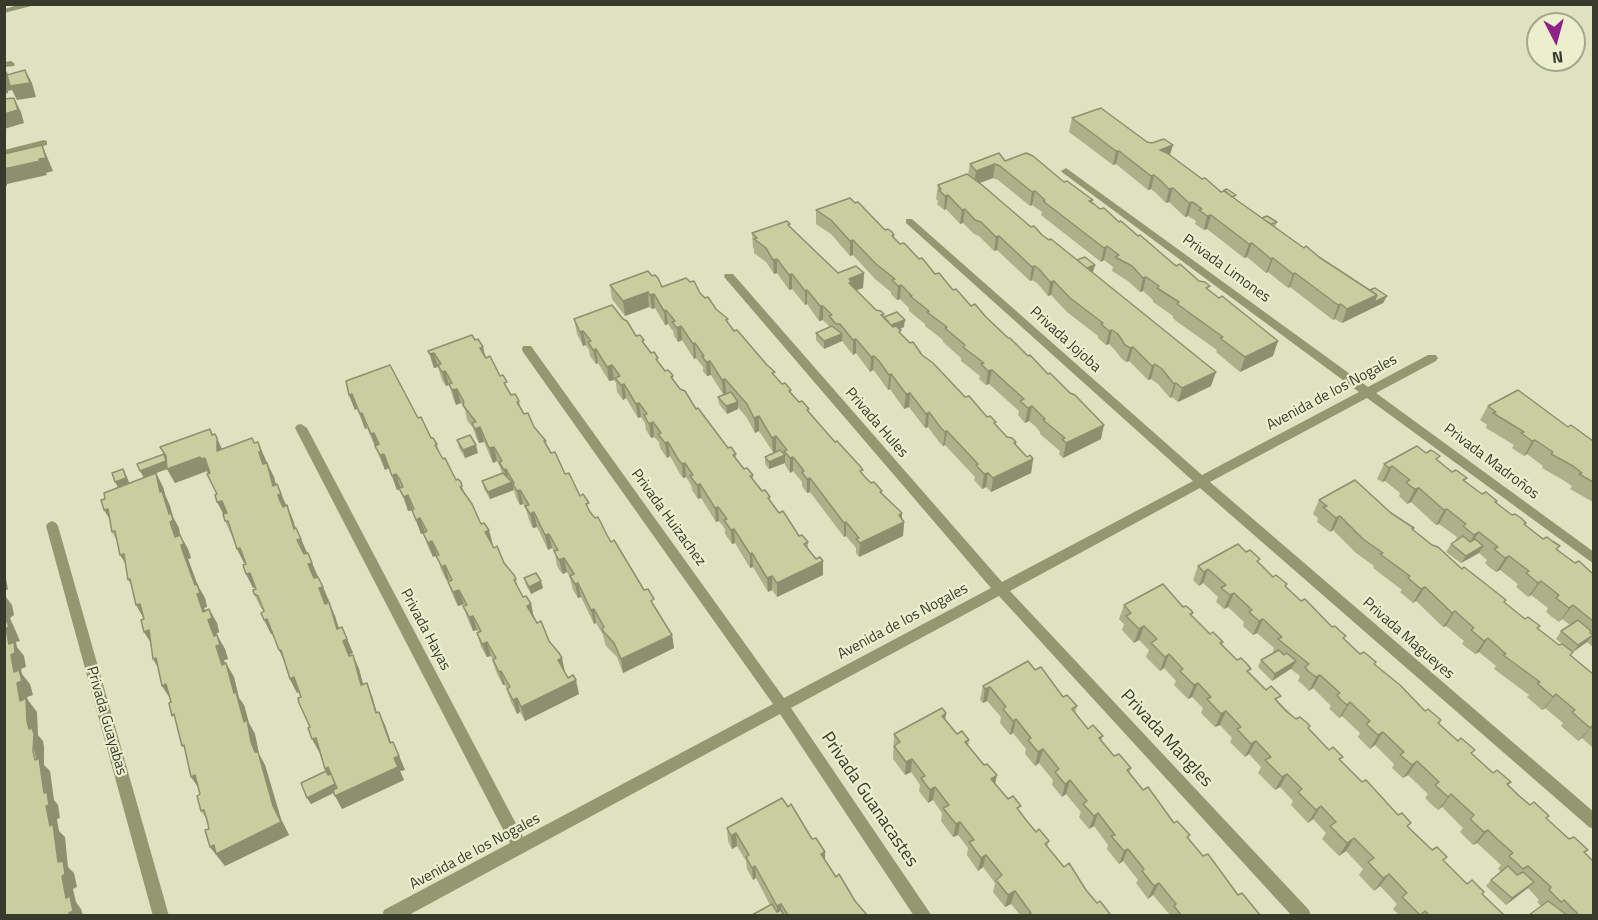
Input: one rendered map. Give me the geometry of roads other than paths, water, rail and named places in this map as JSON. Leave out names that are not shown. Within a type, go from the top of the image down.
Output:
[{"type":"street","points":[[4,11],[34,4]]},
{"type":"street","points":[[4,153],[44,143]]},
{"type":"street","name":"Privada Limones","points":[[1066,171],[1369,392]]},
{"type":"street","name":"Privada Jojoba","points":[[909,221],[1202,482]]},
{"type":"street","name":"Privada Hules","points":[[729,276],[1000,589]]},
{"type":"street","name":"Privada Huizachez","points":[[527,349],[782,706]]},
{"type":"street","name":"Avenida de los Nogales","points":[[390,915],[1432,358]]},
{"type":"street","name":"Privada Madroños","points":[[1369,392],[1593,559]]},
{"type":"street","name":"Privada Hayas","points":[[301,428],[520,846]]},
{"type":"street","name":"Privada Magueyes","points":[[1202,482],[1593,822]]},
{"type":"street","name":"Privada Guayabas","points":[[52,526],[161,915]]},
{"type":"street","name":"Privada Mangles","points":[[1000,589],[1303,915]]},
{"type":"street","name":"Privada Guanacastes","points":[[782,706],[924,915]]}]
